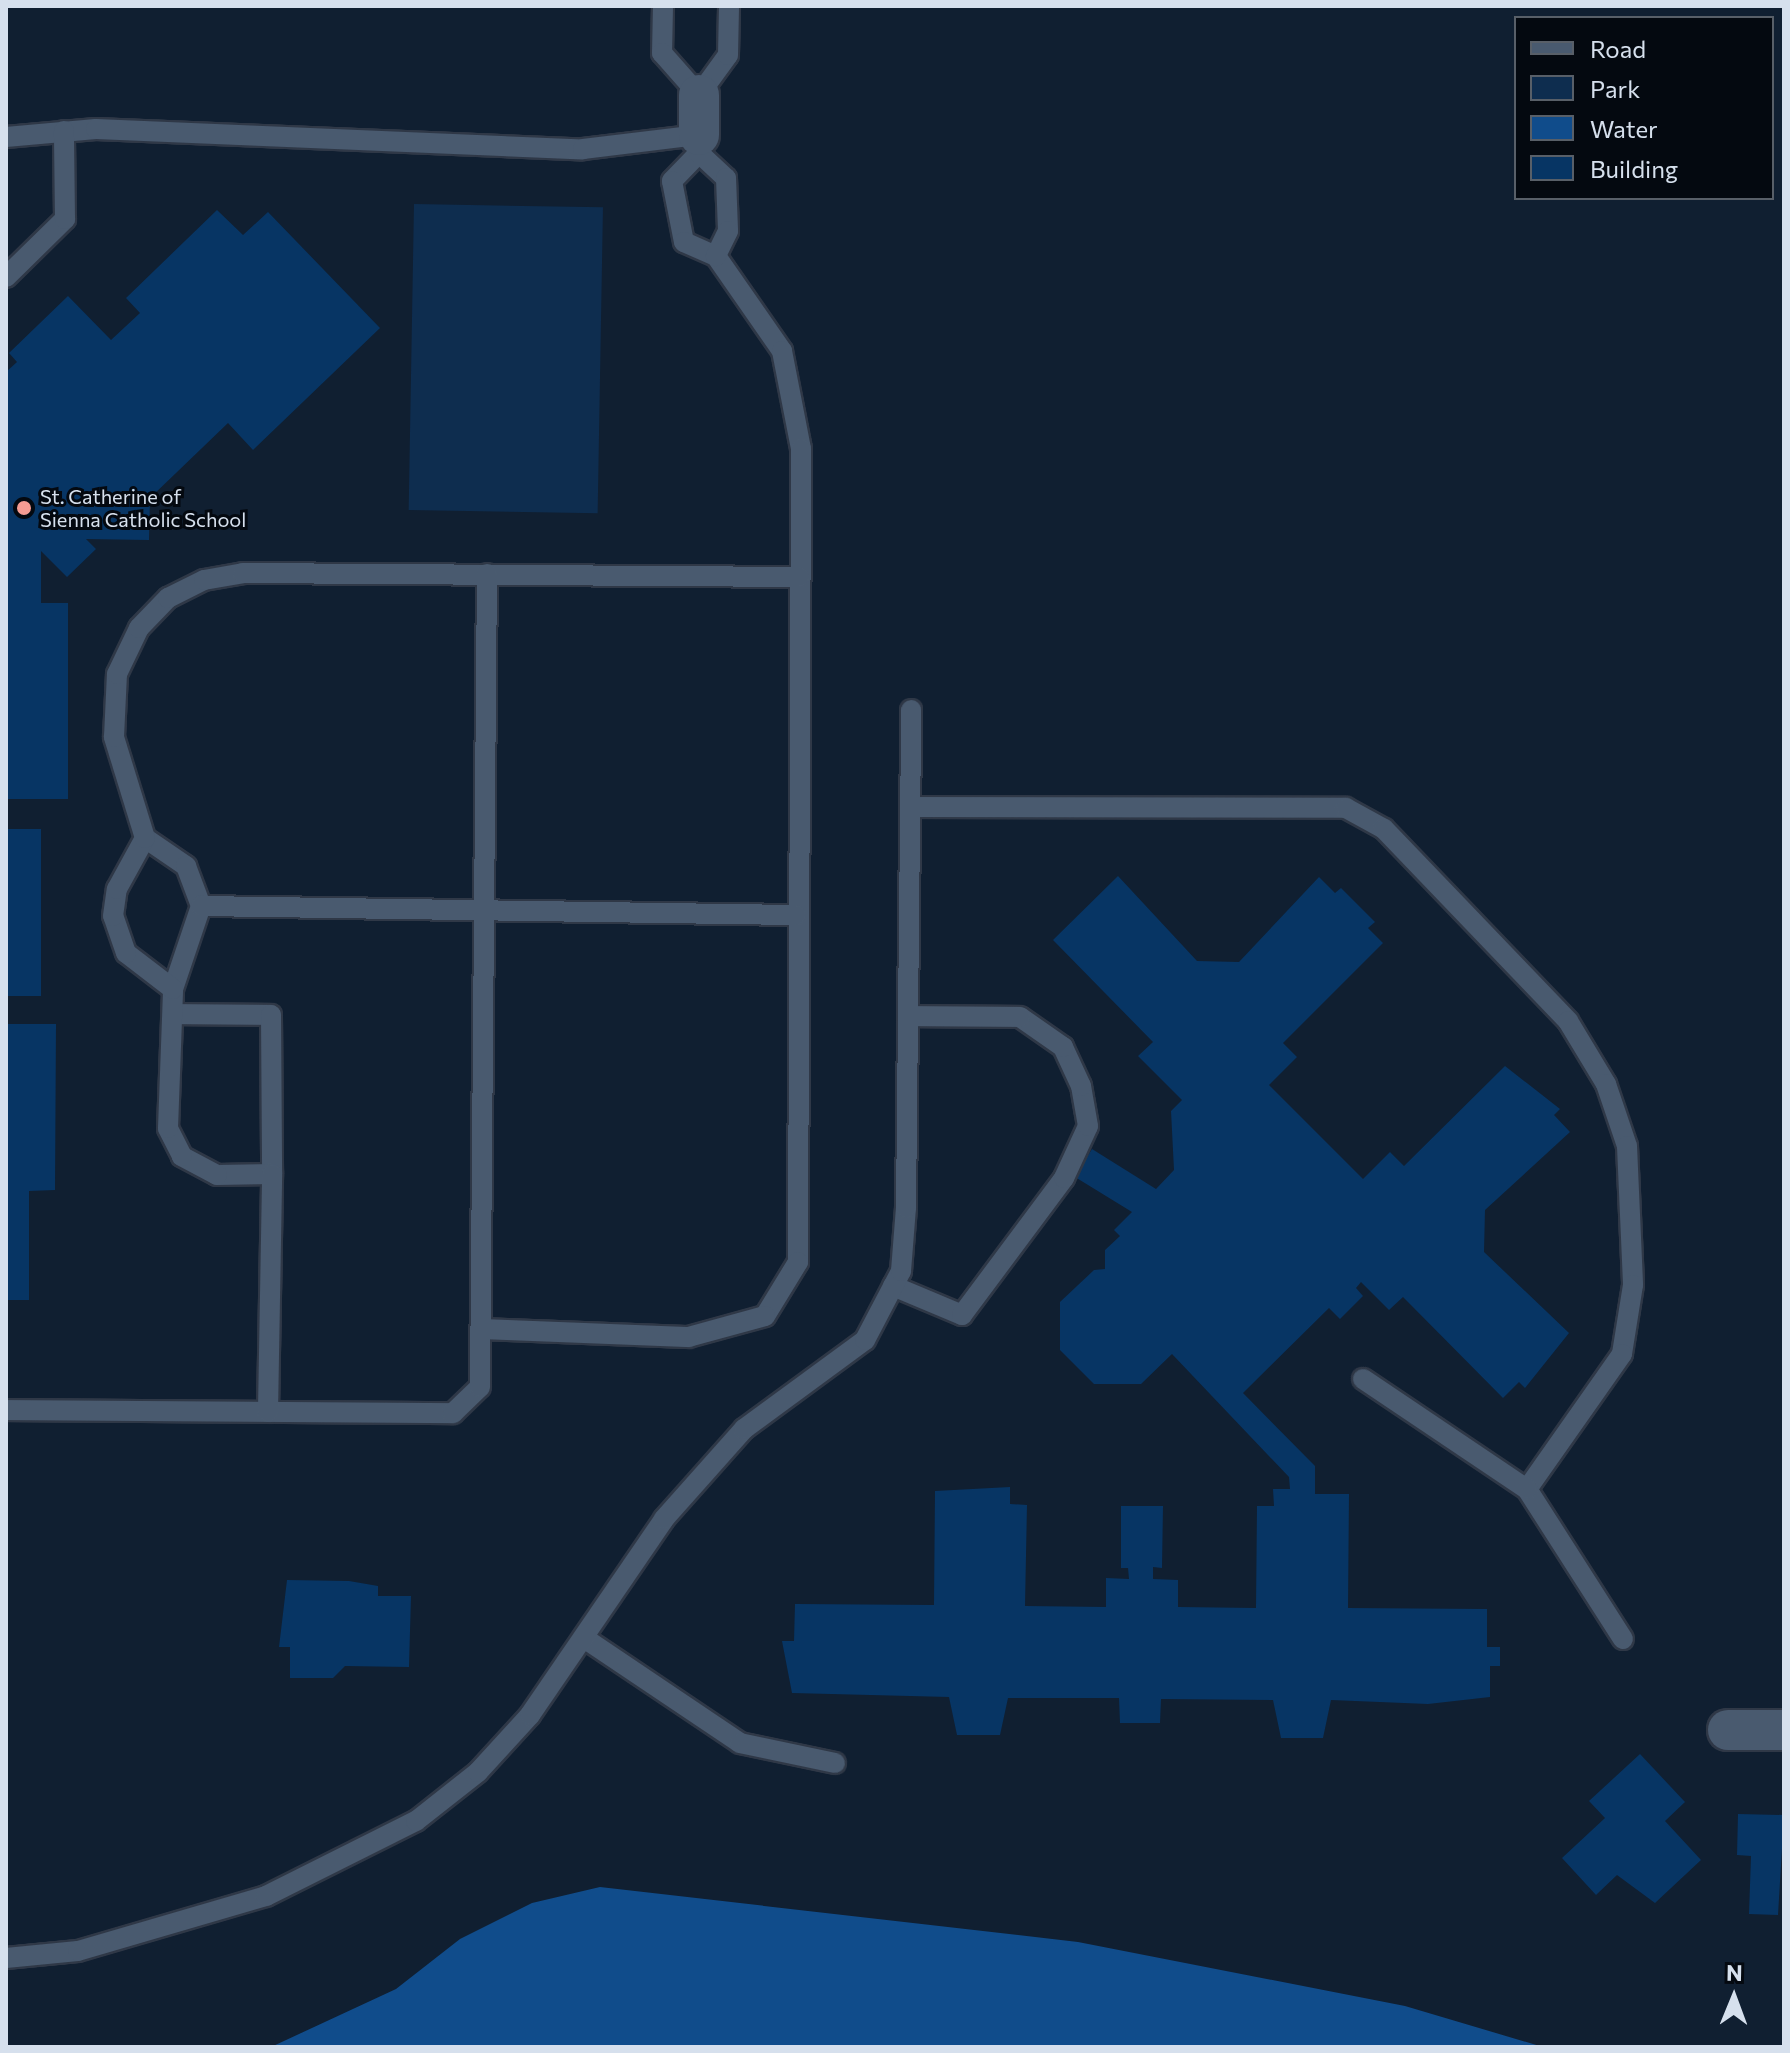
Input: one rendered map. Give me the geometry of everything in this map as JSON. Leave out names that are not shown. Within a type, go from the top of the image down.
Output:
[{"type":"street","points":[[699,95],[699,144]]},
{"type":"street","points":[[1728,1730],[1784,1730]]},
{"type":"lane","points":[[663,6],[662,53],[699,95],[728,55],[729,6]]},
{"type":"lane","points":[[6,137],[64,131],[583,149],[699,144]]},
{"type":"lane","points":[[6,277],[65,219],[64,131]]},
{"type":"lane","points":[[699,144],[726,178],[728,231],[716,256]]},
{"type":"lane","points":[[485,1329],[689,1337],[765,1316],[798,1262],[796,915],[801,449],[782,351],[716,256],[684,242],[672,181],[699,144]]},
{"type":"lane","points":[[272,1174],[217,1175],[182,1156],[168,1128],[175,1014],[173,989],[201,906],[186,866],[145,838],[113,708],[117,674],[139,628],[168,598],[204,580],[243,573],[799,577]]},
{"type":"lane","points":[[6,1410],[453,1413],[480,1387],[485,1329],[487,574]]},
{"type":"lane","points":[[6,1958],[78,1951],[266,1896],[416,1821],[488,1761],[584,1638],[664,1519],[744,1429],[865,1340],[901,1271],[906,1208],[911,710]]},
{"type":"lane","points":[[910,807],[1346,808],[1384,829],[1568,1021],[1606,1084],[1627,1146],[1633,1285],[1622,1354],[1527,1489]]},
{"type":"lane","points":[[145,838],[117,889],[113,916],[126,953],[173,989]]},
{"type":"lane","points":[[201,906],[796,915]]},
{"type":"lane","points":[[175,1014],[271,1015],[268,1412]]},
{"type":"lane","points":[[893,1286],[962,1315],[1064,1178],[1088,1126],[1081,1086],[1063,1047],[1020,1017],[908,1016]]},
{"type":"lane","points":[[1363,1379],[1527,1489],[1623,1639]]},
{"type":"lane","points":[[584,1638],[740,1743],[835,1763]]},
{"type":"green space","points":[[414,204],[603,207],[598,513],[409,510]]},
{"type":"water","points":[[600,1887],[1078,1942],[1405,2006],[1543,2047],[271,2047],[396,1989],[460,1939],[532,1903]]},
{"type":"building","points":[[217,210],[243,235],[268,212],[380,328],[253,450],[228,423],[150,498],[149,540],[86,539],[96,549],[67,577],[41,551],[41,603],[68,603],[68,799],[6,799],[6,372],[17,362],[9,353],[68,296],[111,340],[140,313],[126,298]]},
{"type":"building","points":[[6,829],[41,829],[41,996],[6,996]]},
{"type":"building","points":[[1118,876],[1197,961],[1239,962],[1319,877],[1335,893],[1341,888],[1375,922],[1368,928],[1383,943],[1283,1043],[1297,1057],[1269,1085],[1363,1179],[1390,1152],[1404,1166],[1505,1066],[1560,1109],[1554,1115],[1570,1132],[1485,1210],[1484,1252],[1569,1333],[1525,1388],[1519,1382],[1503,1398],[1403,1297],[1389,1310],[1361,1282],[1356,1288],[1363,1296],[1340,1319],[1329,1308],[1243,1393],[1315,1466],[1315,1494],[1349,1494],[1348,1608],[1487,1609],[1487,1647],[1500,1647],[1500,1666],[1490,1666],[1490,1697],[1428,1704],[1331,1700],[1323,1738],[1281,1738],[1273,1700],[1161,1699],[1160,1723],[1120,1723],[1119,1698],[1008,1698],[1000,1735],[957,1735],[949,1697],[792,1693],[782,1641],[794,1641],[795,1604],[934,1605],[935,1491],[1010,1487],[1010,1504],[1027,1505],[1025,1606],[1106,1607],[1106,1578],[1129,1579],[1128,1568],[1121,1568],[1121,1506],[1163,1506],[1162,1568],[1153,1567],[1153,1579],[1178,1580],[1178,1607],[1256,1608],[1257,1506],[1274,1506],[1273,1489],[1290,1489],[1289,1477],[1172,1354],[1141,1384],[1094,1384],[1060,1350],[1060,1302],[1094,1270],[1105,1269],[1105,1250],[1120,1236],[1114,1230],[1132,1212],[1075,1177],[1092,1149],[1156,1189],[1174,1170],[1171,1111],[1182,1100],[1138,1056],[1153,1042],[1053,940]]},
{"type":"building","points":[[6,1024],[56,1024],[55,1190],[29,1191],[29,1300],[6,1300]]},
{"type":"building","points":[[287,1580],[349,1581],[378,1586],[378,1596],[411,1596],[409,1667],[345,1666],[333,1678],[290,1678],[290,1647],[279,1647]]},
{"type":"building","points":[[1640,1754],[1685,1802],[1665,1821],[1701,1860],[1655,1903],[1617,1875],[1596,1895],[1562,1858],[1605,1818],[1589,1801]]},
{"type":"building","points":[[1738,1814],[1784,1815],[1778,1915],[1749,1914],[1751,1856],[1737,1855]]},
{"type":"place","name":"St. Catherine of Sienna Catholic School","points":[[24,508]]}]
